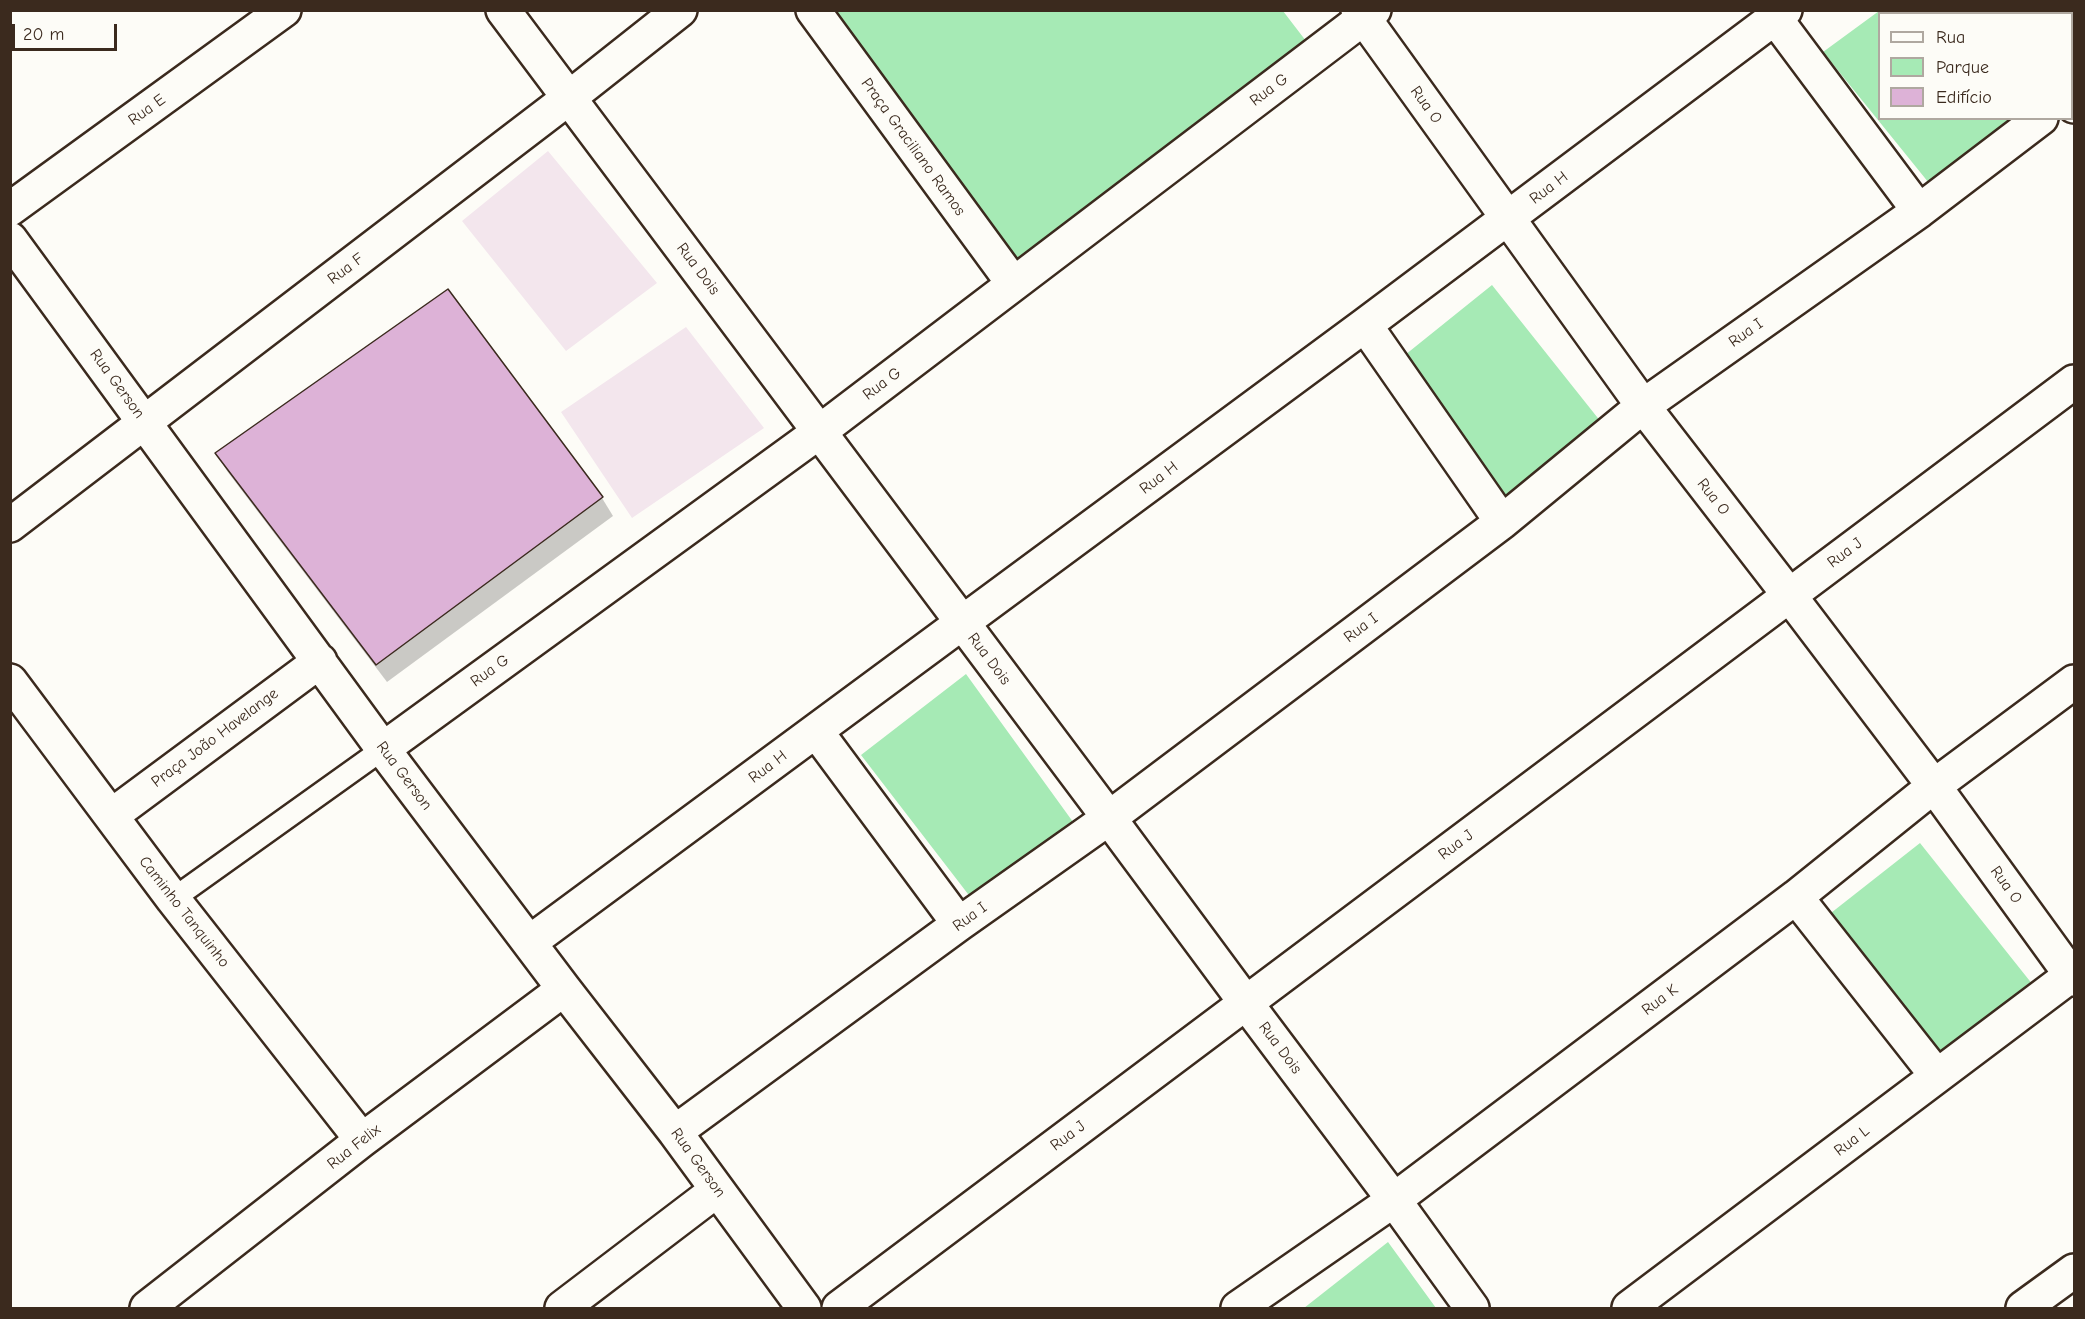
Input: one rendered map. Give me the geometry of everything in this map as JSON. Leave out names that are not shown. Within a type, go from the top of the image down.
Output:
[{"type":"street","name":"Rua E","points":[[10,209],[284,10]]},
{"type":"street","name":"Rua Dois","points":[[503,10],[1109,818],[1472,1308]]},
{"type":"street","name":"Rua F","points":[[10,525],[146,423],[680,10]]},
{"type":"street","name":"Praça Graciliano Ramos","points":[[813,10],[1013,283]]},
{"type":"street","name":"Rua G","points":[[383,749],[819,432],[1365,13]]},
{"type":"street","name":"Rua O","points":[[1365,13],[1508,219],[1643,406],[1790,595],[2074,976]]},
{"type":"street","name":"Rua H","points":[[530,942],[963,624],[1780,14]]},
{"type":"street","points":[[1780,14],[1919,211]]},
{"type":"street","name":"Rua I","points":[[675,1132],[959,924],[1109,818],[1502,522],[1643,406],[1919,211],[2038,120]]},
{"type":"street","name":"Rua Gerson","points":[[10,239],[383,749],[675,1132],[804,1308]]},
{"type":"street","points":[[1365,325],[1502,522]]},
{"type":"street","name":"Rua J","points":[[839,1308],[2074,382]]},
{"type":"street","name":"Praça João Havelange","points":[[111,816],[320,661]]},
{"type":"street","name":"Caminho Tanquinho","points":[[10,681],[173,899],[362,1140]]},
{"type":"street","name":"Rua K","points":[[1254,1304],[1796,897],[1934,786],[2074,682]]},
{"type":"street","points":[[816,731],[959,924]]},
{"type":"street","points":[[1796,897],[1937,1076]]},
{"type":"street","name":"Rua L","points":[[1629,1308],[2074,976]]},
{"type":"street","name":"Rua Felix","points":[[147,1308],[362,1140],[564,988]]},
{"type":"street","points":[[562,1308],[717,1190]]},
{"type":"street","points":[[2023,1308],[2074,1271]]},
{"type":"lane","points":[[173,899],[383,749]]},
{"type":"shaded area","points":[[548,151],[657,283],[566,351],[462,221]]},
{"type":"shaded area","points":[[686,327],[764,428],[632,518],[561,412]]},
{"type":"green space","points":[[810,11],[1283,11],[1306,41],[1009,269]]},
{"type":"green space","points":[[1879,11],[1910,11],[1912,12],[1878,12],[1878,120],[2036,120],[1937,193],[1823,52]]},
{"type":"green space","points":[[1492,285],[1605,427],[1502,507],[1395,363]]},
{"type":"green space","points":[[966,674],[1081,833],[978,907],[861,755]]},
{"type":"green space","points":[[1920,843],[2033,985],[1930,1065],[1822,920]]},
{"type":"green space","points":[[1388,1242],[1436,1308],[1304,1308]]},
{"type":"building","points":[[448,289],[603,497],[376,665],[215,453]]}]
